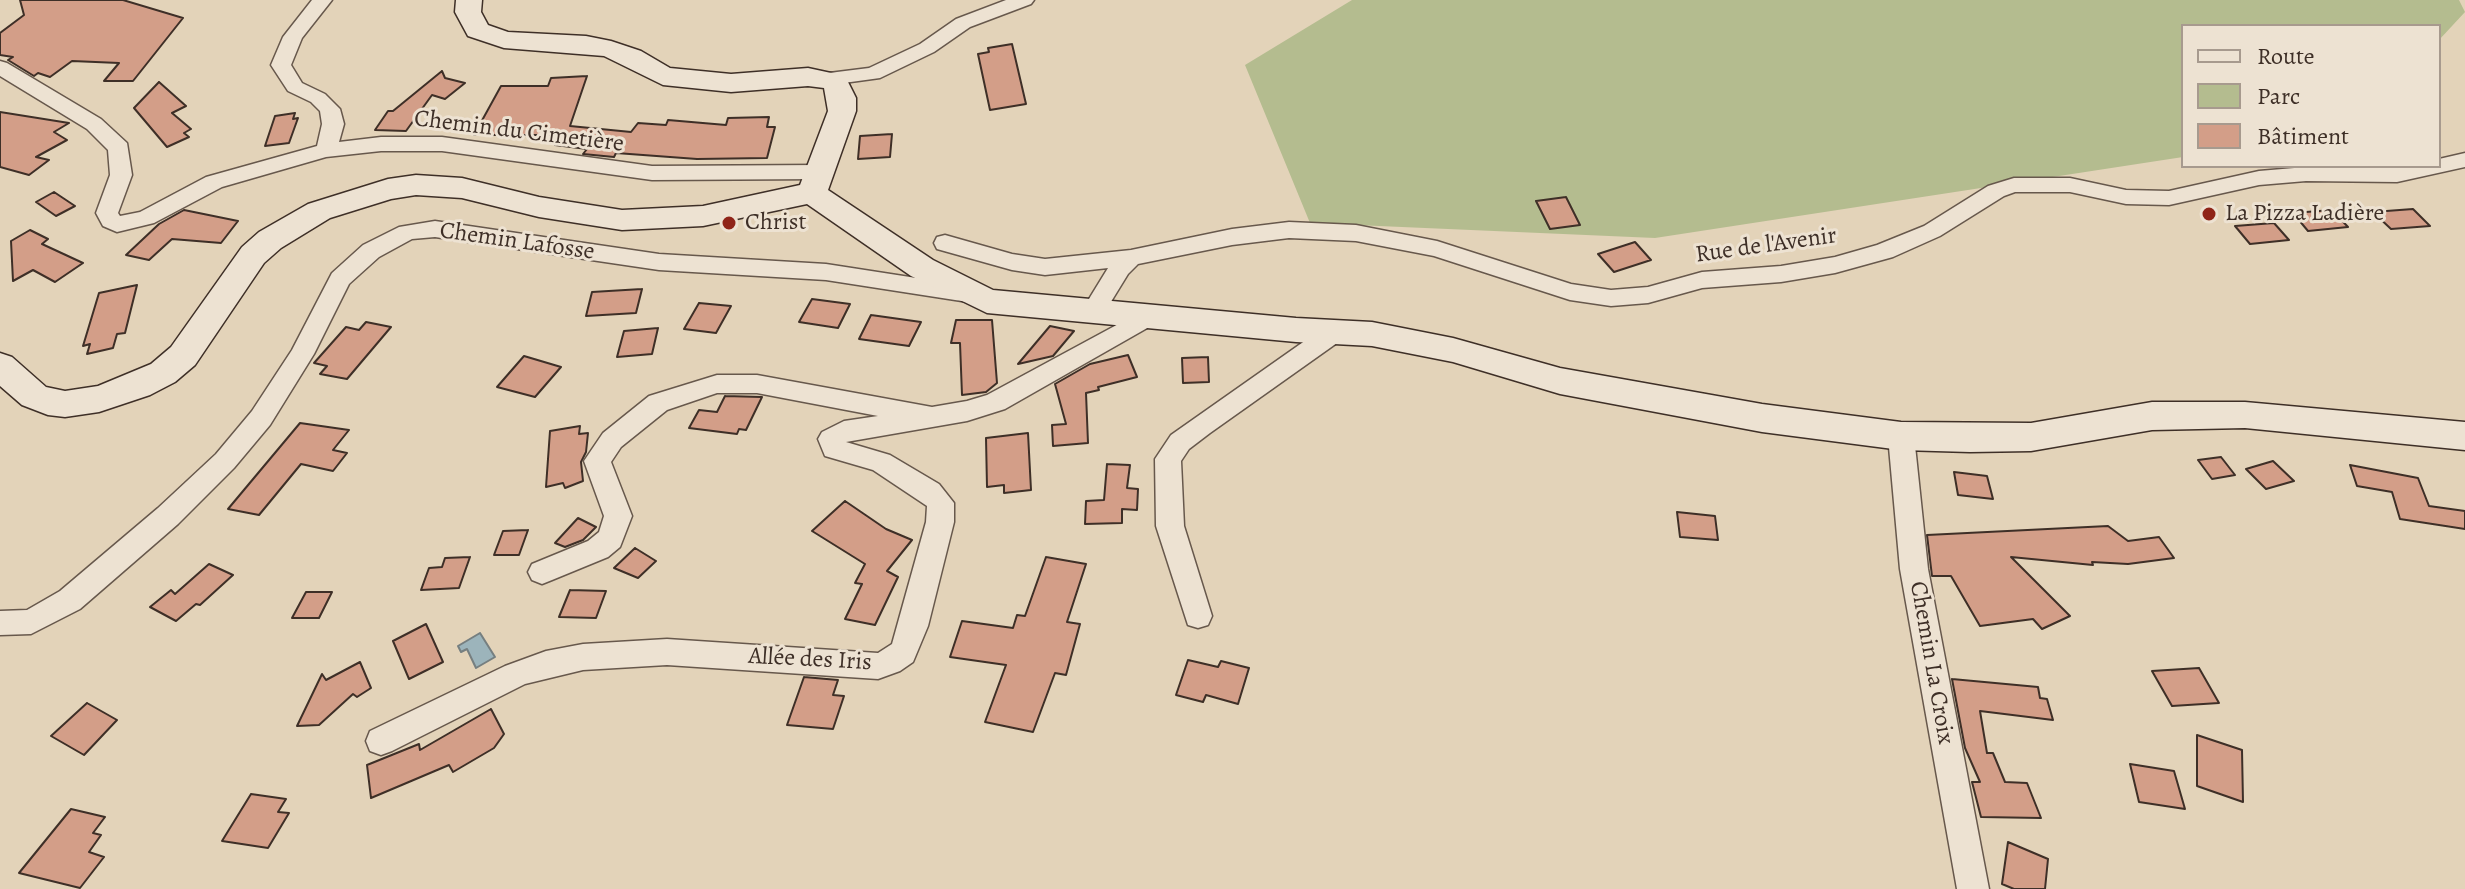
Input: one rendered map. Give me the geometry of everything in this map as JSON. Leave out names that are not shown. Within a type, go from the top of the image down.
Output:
[{"type":"street","points":[[322,0],[293,37],[281,65],[295,87],[318,98],[330,109],[333,124],[326,150]]},
{"type":"street","points":[[469,0],[468,12],[478,30],[504,40],[586,44],[631,57],[663,76],[731,83],[873,74],[927,48],[963,23],[1024,0]]},
{"type":"street","name":"Chemin du Cimetière","points":[[0,67],[94,124],[119,148],[121,175],[107,213],[111,221],[117,224],[146,218],[214,182],[326,150],[381,144],[442,144],[652,173],[816,182]]},
{"type":"street","points":[[816,182],[842,111],[839,88],[829,79]]},
{"type":"street","name":"Rue de l'Avenir","points":[[2441,165],[2465,160]]},
{"type":"street","name":"Rue de l'Avenir","points":[[945,243],[1012,262],[1045,267],[1131,258],[1232,237],[1289,230],[1356,233],[1437,249],[1570,292],[1611,298],[1648,295],[1702,280],[1781,274],[1822,267],[1885,251],[1932,231],[1996,191],[2014,185],[2070,185],[2126,197],[2169,198],[2259,178],[2306,174],[2397,175],[2429,168]]},
{"type":"street","points":[[816,182],[922,268],[968,294],[1010,305],[1372,334],[1427,345],[1592,388],[1762,418],[1901,436],[2031,437],[2152,416],[2194,414],[2245,415],[2465,436]]},
{"type":"street","points":[[0,366],[34,396],[48,402],[65,404],[99,399],[138,386],[163,373],[183,356],[253,255],[270,240],[319,211],[388,189],[416,185],[462,188],[539,207],[622,220],[703,216],[816,182]]},
{"type":"street","name":"Chemin Lafosse","points":[[0,623],[31,622],[70,600],[168,516],[225,461],[261,418],[302,354],[340,279],[371,251],[407,232],[435,229],[659,262],[826,272],[968,294]]},
{"type":"street","points":[[1093,312],[1120,268],[1131,258]]},
{"type":"street","name":"Allée des Iris","points":[[381,741],[515,675],[546,664],[583,657],[667,652],[878,666],[890,662],[903,653],[914,626],[940,522],[941,503],[881,462],[834,449],[831,439],[844,431],[938,417],[996,402],[1148,317]]},
{"type":"street","points":[[1198,616],[1170,526],[1168,459],[1180,442],[1201,426],[1335,332]]},
{"type":"street","name":"Allée des Iris","points":[[542,572],[598,549],[610,539],[618,516],[597,461],[612,440],[658,403],[717,384],[757,384],[938,417]]},
{"type":"street","name":"Chemin La Croix","points":[[1901,436],[1914,569],[1973,889]]},
{"type":"green space","points":[[1352,0],[2459,0],[2465,12],[2441,38],[2441,24],[2181,24],[2181,157],[1655,238],[1310,223],[1245,65]]},
{"type":"water","points":[[480,633],[495,657],[476,668],[467,649],[461,652],[458,646]]},
{"type":"building","points":[[20,0],[123,0],[183,18],[133,81],[104,81],[119,63],[72,61],[50,77],[38,73],[34,76],[8,60],[13,57],[0,55],[0,33],[24,15]]},
{"type":"building","points":[[1012,44],[1026,104],[990,110],[978,54],[989,52],[988,48]]},
{"type":"building","points":[[442,71],[445,78],[465,83],[445,99],[432,95],[406,131],[375,130],[388,111],[393,111]]},
{"type":"building","points":[[587,76],[570,126],[631,132],[638,123],[666,125],[668,120],[726,125],[728,118],[769,117],[767,127],[775,127],[767,158],[697,159],[616,153],[614,157],[583,154],[587,149],[555,145],[563,135],[474,135],[501,86],[548,86],[551,78]]},
{"type":"building","points":[[159,82],[186,106],[172,113],[191,129],[184,133],[189,137],[167,147],[134,108]]},
{"type":"building","points":[[0,112],[69,123],[54,132],[67,140],[36,157],[49,160],[29,175],[0,167]]},
{"type":"building","points":[[295,113],[293,119],[298,118],[289,143],[265,146],[275,116]]},
{"type":"building","points":[[892,134],[890,157],[858,159],[860,136]]},
{"type":"building","points":[[54,192],[75,206],[56,216],[36,202]]},
{"type":"building","points":[[1566,197],[1580,225],[1550,229],[1536,201]]},
{"type":"building","points":[[2413,209],[2430,226],[2391,229],[2373,212]]},
{"type":"building","points":[[184,210],[238,221],[221,243],[172,239],[149,260],[126,255],[159,224]]},
{"type":"building","points":[[2332,210],[2348,227],[2308,231],[2293,213]]},
{"type":"building","points":[[2274,223],[2289,240],[2250,244],[2235,226]]},
{"type":"building","points":[[30,230],[48,239],[42,244],[83,263],[55,282],[33,270],[13,281],[11,241]]},
{"type":"building","points":[[1635,242],[1651,260],[1614,272],[1598,254]]},
{"type":"building","points":[[137,285],[125,333],[117,334],[113,348],[87,354],[90,344],[83,346],[99,293]]},
{"type":"building","points":[[642,289],[636,313],[586,316],[592,292]]},
{"type":"building","points":[[812,299],[850,304],[838,328],[799,322]]},
{"type":"building","points":[[699,303],[731,306],[716,333],[684,329]]},
{"type":"building","points":[[871,315],[921,322],[909,346],[859,339]]},
{"type":"building","points":[[956,320],[992,320],[997,383],[986,392],[962,395],[960,343],[951,343]]},
{"type":"building","points":[[366,322],[391,327],[347,379],[320,374],[327,366],[314,363],[346,327],[359,330]]},
{"type":"building","points":[[1050,326],[1074,331],[1053,356],[1018,364]]},
{"type":"building","points":[[658,328],[652,354],[617,357],[624,331]]},
{"type":"building","points":[[1128,355],[1137,377],[1086,393],[1088,443],[1053,446],[1052,425],[1066,424],[1055,384],[1090,364]]},
{"type":"building","points":[[524,356],[561,367],[535,397],[497,387]]},
{"type":"building","points":[[1208,357],[1209,382],[1183,383],[1182,358]]},
{"type":"building","points":[[725,396],[762,397],[746,430],[739,429],[737,434],[689,428],[699,410],[717,412]]},
{"type":"building","points":[[300,423],[349,430],[333,450],[347,453],[333,471],[301,464],[259,515],[228,509]]},
{"type":"building","points":[[580,426],[579,434],[588,433],[586,452],[581,462],[583,481],[565,488],[563,483],[546,487],[550,431]]},
{"type":"building","points":[[1028,433],[1031,490],[1004,493],[1004,485],[987,487],[986,438]]},
{"type":"building","points":[[2221,457],[2235,475],[2212,479],[2198,460]]},
{"type":"building","points":[[2273,461],[2294,481],[2266,489],[2246,469]]},
{"type":"building","points":[[1107,464],[1130,465],[1127,488],[1138,489],[1137,510],[1122,509],[1122,523],[1085,524],[1086,501],[1104,500]]},
{"type":"building","points":[[2350,465],[2418,478],[2429,506],[2465,511],[2465,529],[2400,519],[2392,492],[2357,486]]},
{"type":"building","points":[[1954,472],[1987,476],[1993,499],[1958,495]]},
{"type":"building","points":[[845,501],[886,529],[912,540],[887,571],[898,577],[875,625],[845,619],[862,584],[855,583],[865,564],[812,531]]},
{"type":"building","points":[[1677,512],[1715,516],[1718,540],[1680,537]]},
{"type":"building","points":[[578,518],[596,527],[583,540],[565,547],[555,543]]},
{"type":"building","points":[[2108,526],[2128,541],[2159,537],[2174,558],[2128,564],[2092,562],[2093,565],[2011,557],[2070,616],[2042,629],[2033,619],[1980,626],[1951,576],[1932,576],[1927,535]]},
{"type":"building","points":[[528,530],[519,555],[494,555],[503,531]]},
{"type":"building","points":[[635,548],[656,561],[638,578],[614,568]]},
{"type":"building","points":[[470,557],[459,588],[421,590],[429,568],[442,567],[445,558]]},
{"type":"building","points":[[1046,557],[1086,564],[1067,622],[1080,624],[1066,675],[1055,673],[1033,732],[985,722],[1006,665],[950,657],[962,621],[1013,628],[1017,615],[1025,616]]},
{"type":"building","points":[[209,564],[233,575],[200,605],[196,604],[176,621],[150,607],[171,590],[175,594]]},
{"type":"building","points":[[570,590],[606,591],[596,618],[559,617]]},
{"type":"building","points":[[306,592],[332,592],[319,618],[292,618]]},
{"type":"building","points":[[426,624],[443,662],[409,679],[393,641]]},
{"type":"building","points":[[1188,660],[1218,667],[1221,661],[1249,668],[1238,704],[1206,695],[1203,702],[1176,695]]},
{"type":"building","points":[[360,662],[371,688],[357,697],[353,694],[319,725],[297,726],[322,674],[326,680]]},
{"type":"building","points":[[2199,668],[2219,703],[2172,706],[2152,671]]},
{"type":"building","points":[[804,677],[838,680],[833,695],[844,696],[833,729],[787,725]]},
{"type":"building","points":[[1952,679],[2038,687],[2040,698],[2047,699],[2053,720],[1980,711],[1987,753],[1993,753],[2005,782],[2027,783],[2041,818],[1981,817],[1972,782],[1980,782],[1965,748]]},
{"type":"building","points":[[87,703],[117,720],[84,755],[51,736]]},
{"type":"building","points":[[491,709],[504,734],[494,748],[453,772],[449,765],[371,798],[367,765],[419,744],[420,750]]},
{"type":"building","points":[[2197,735],[2242,750],[2243,802],[2197,786]]},
{"type":"building","points":[[2130,764],[2174,771],[2185,809],[2139,802]]},
{"type":"building","points":[[251,794],[286,799],[278,812],[289,813],[268,848],[222,841]]},
{"type":"building","points":[[71,809],[105,817],[93,833],[101,835],[89,852],[104,857],[80,888],[19,873]]},
{"type":"building","points":[[2008,842],[2048,859],[2045,889],[2014,889],[2002,884]]},
{"type":"place","name":"La Pizza Ladière","points":[[2209,214]]},
{"type":"place","name":"Christ","points":[[729,223]]}]
